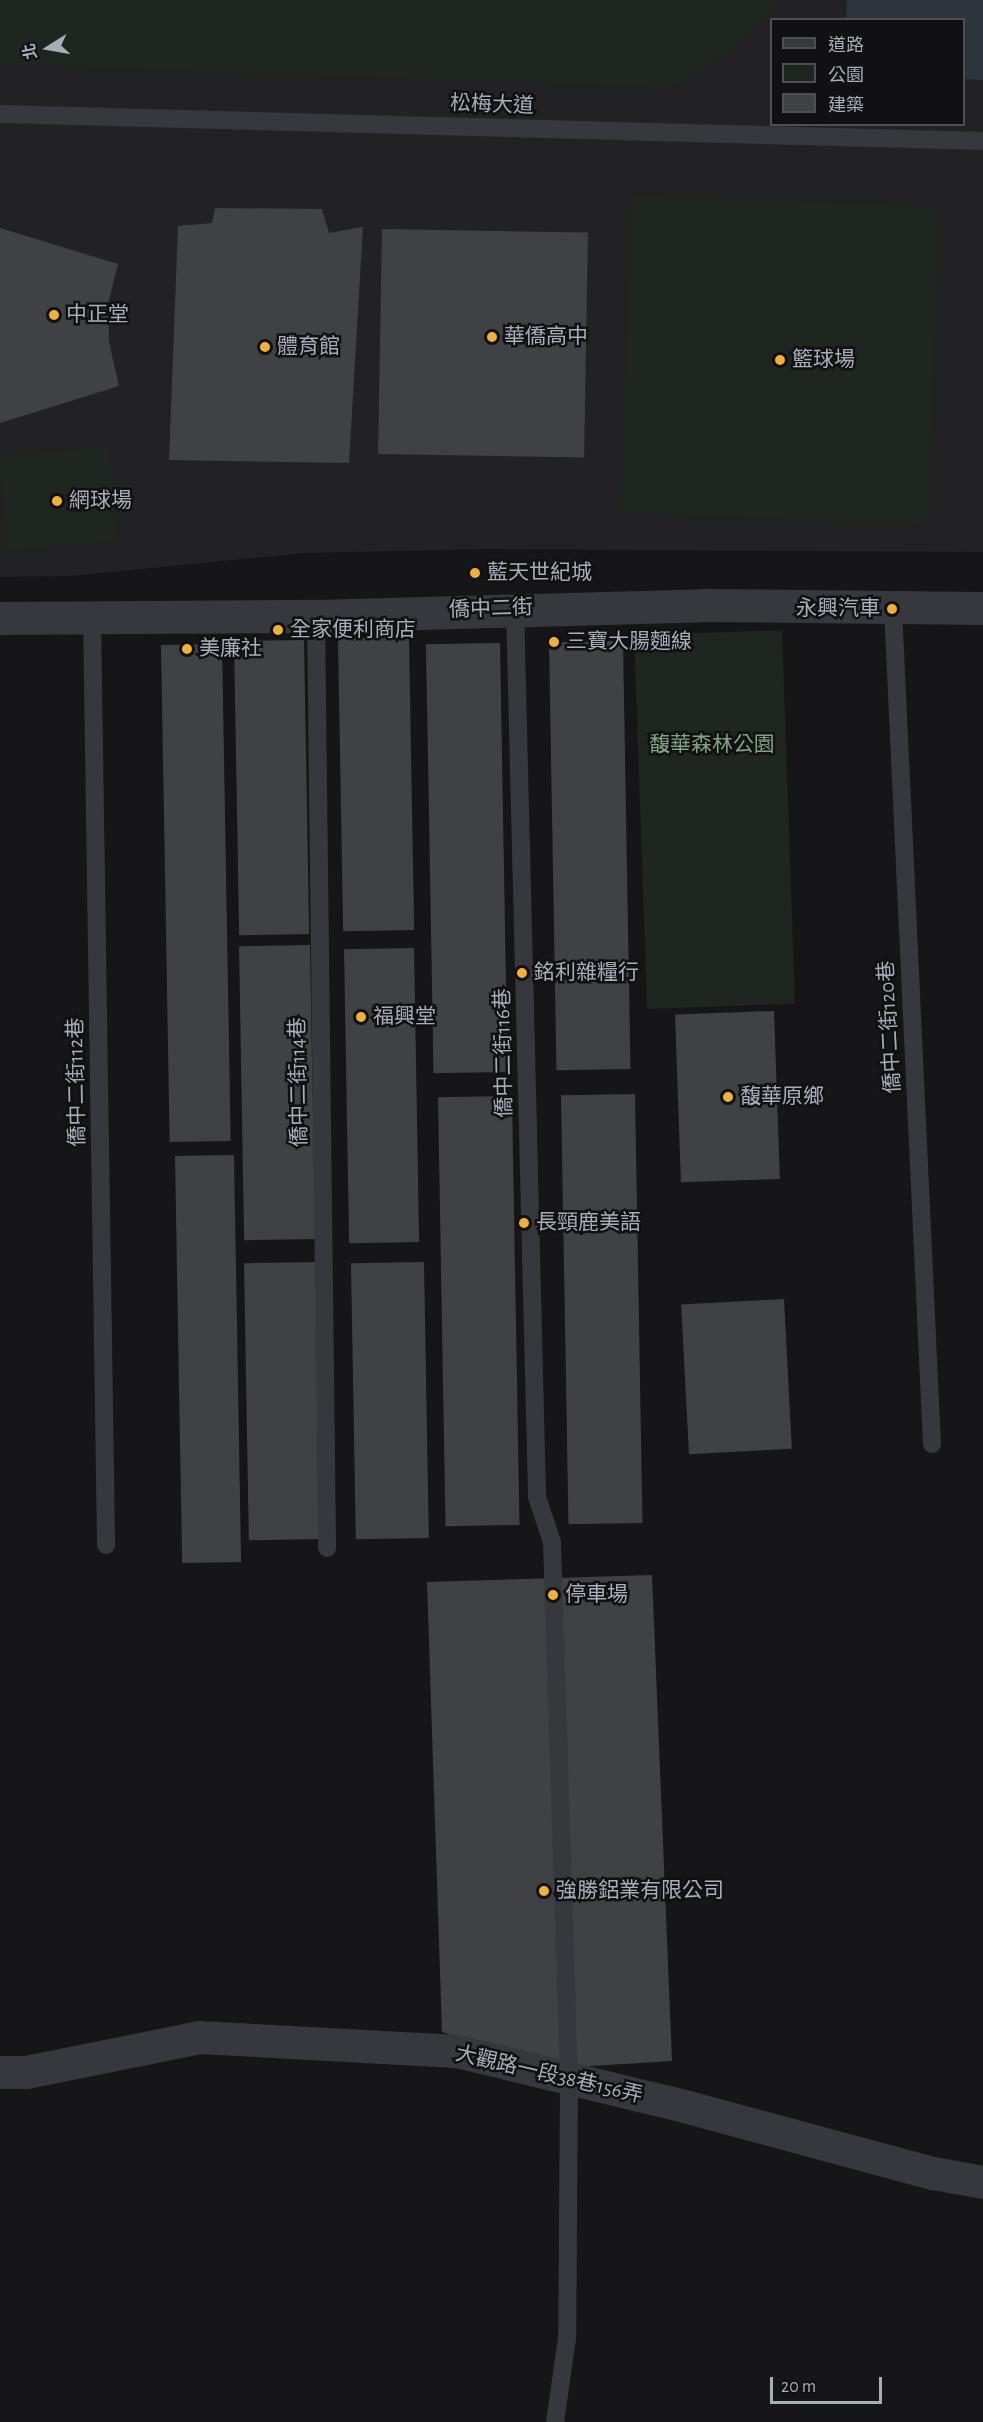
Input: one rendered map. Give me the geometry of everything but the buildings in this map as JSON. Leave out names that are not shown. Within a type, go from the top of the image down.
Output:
[{"type":"street","name":"僑中二街","points":[[0,618],[316,615],[515,607],[983,608]]},
{"type":"street","name":"大觀路一段38巷156弄","points":[[0,2072],[26,2072],[199,2037],[457,2051],[569,2081],[684,2106],[933,2173],[983,2182]]},
{"type":"lane","name":"松梅大道","points":[[0,114],[983,141]]},
{"type":"lane","name":"僑中二街116巷","points":[[515,607],[537,1497],[552,1542],[569,2081],[567,2338],[555,2422]]},
{"type":"lane","name":"僑中二街120巷","points":[[893,608],[932,1444]]},
{"type":"lane","name":"僑中二街114巷","points":[[316,615],[327,1548]]},
{"type":"lane","name":"僑中二街112巷","points":[[92,618],[106,1545]]},
{"type":"shaded area","name":"華僑高中","points":[[0,0],[983,0],[983,552],[486,549],[306,553],[69,576],[0,577]]},
{"type":"shaded area","points":[[847,0],[983,0],[983,80],[965,79],[965,18],[846,18]]},
{"type":"green space","points":[[0,0],[778,0],[770,15],[729,52],[672,87],[0,64]]},
{"type":"green space","name":"籃球場","points":[[632,196],[939,207],[928,524],[621,513]]},
{"type":"green space","name":"網球場","points":[[109,447],[117,541],[8,550],[0,457]]},
{"type":"green space","name":"馥華森林公園","points":[[782,630],[795,1004],[647,1009],[634,635]]},
{"type":"place","name":"中正堂","points":[[54,315]]},
{"type":"place","name":"華僑高中","points":[[492,337]]},
{"type":"place","name":"體育館","points":[[265,347]]},
{"type":"place","name":"籃球場","points":[[780,360]]},
{"type":"place","name":"網球場","points":[[57,501]]},
{"type":"place","name":"藍天世紀城","points":[[475,573]]},
{"type":"place","name":"永興汽車","points":[[892,609]]},
{"type":"place","name":"全家便利商店","points":[[278,630]]},
{"type":"place","name":"三寶大腸麵線","points":[[554,642]]},
{"type":"place","name":"美廉社","points":[[187,649]]},
{"type":"place","name":"銘利雜糧行","points":[[522,973]]},
{"type":"place","name":"福興堂","points":[[361,1017]]},
{"type":"place","name":"馥華原鄉","points":[[728,1097]]},
{"type":"place","name":"長頸鹿美語","points":[[524,1223]]},
{"type":"place","name":"停車場","points":[[553,1595]]},
{"type":"place","name":"強勝鋁業有限公司","points":[[544,1891]]}]
